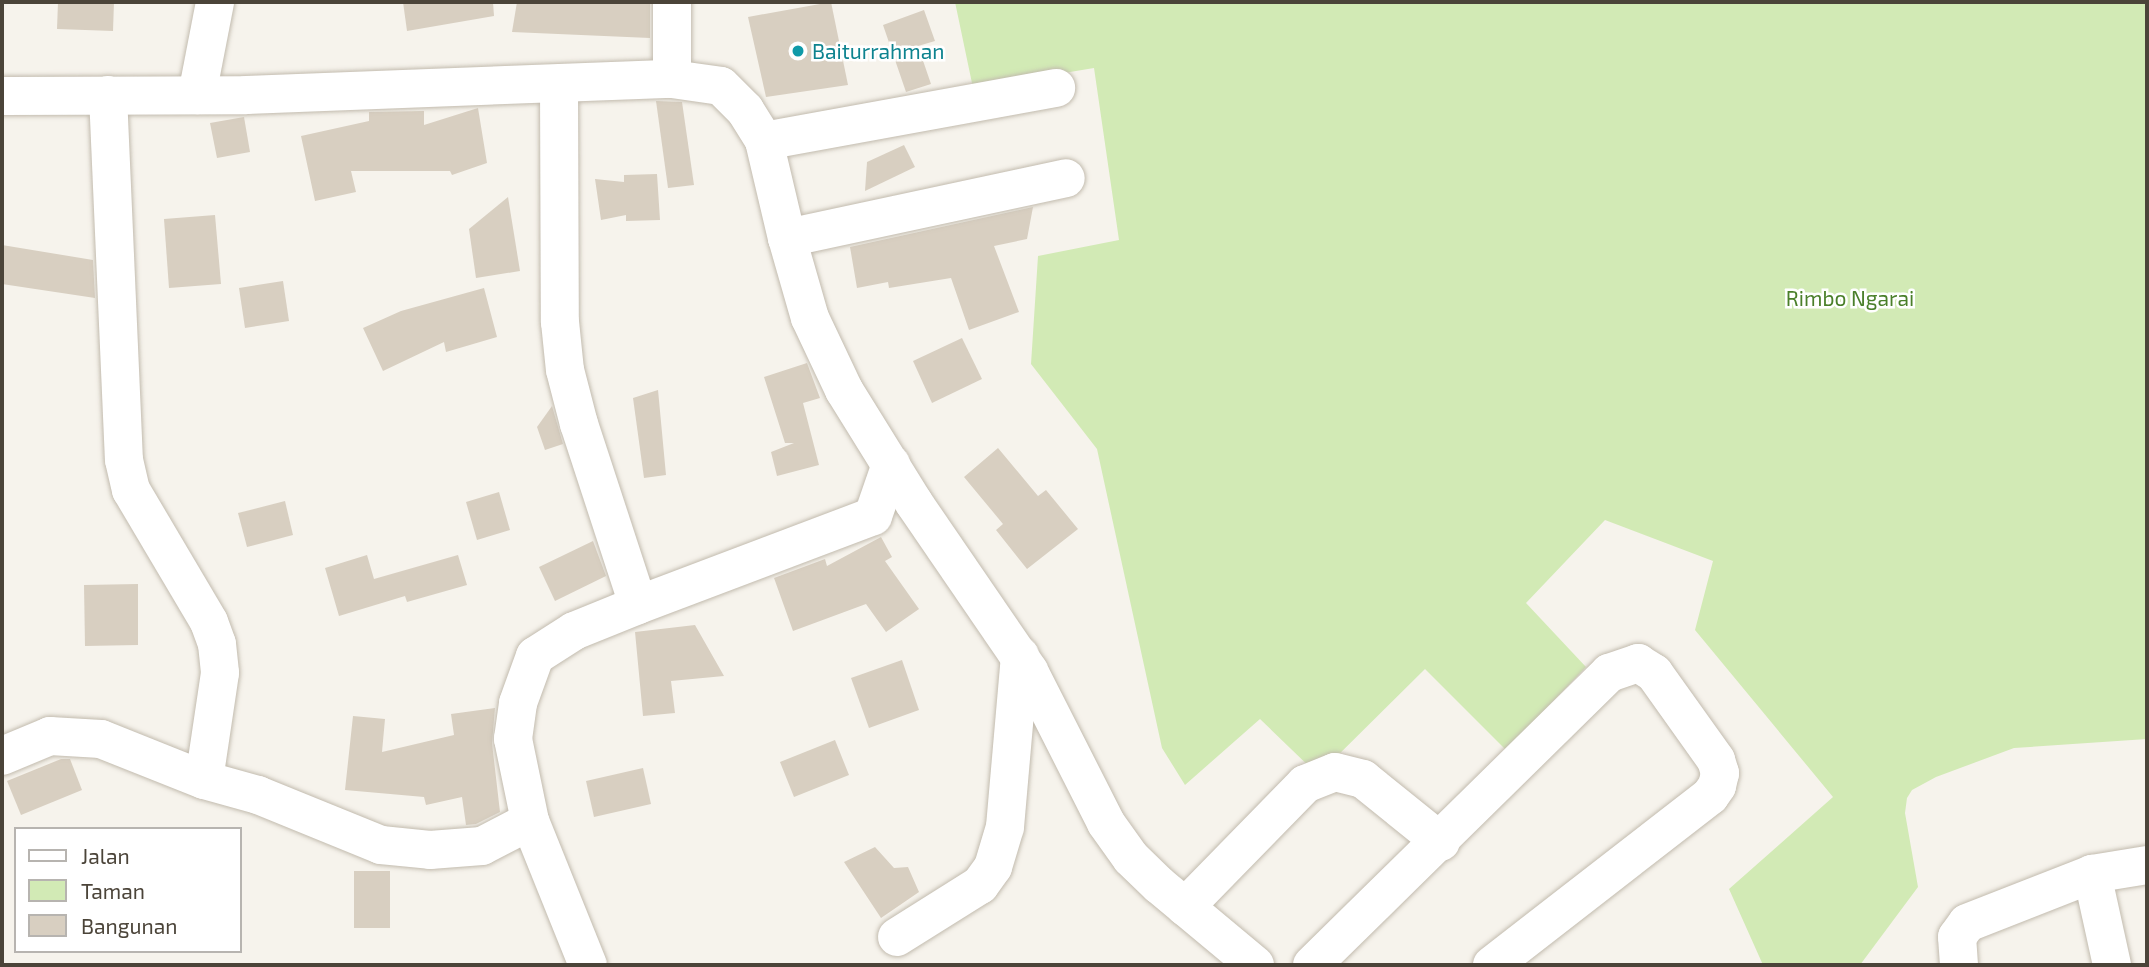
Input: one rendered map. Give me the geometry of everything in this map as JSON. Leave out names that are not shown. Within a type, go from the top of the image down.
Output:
[{"type":"street","points":[[197,95],[215,2]]},
{"type":"street","points":[[671,79],[672,2]]},
{"type":"street","points":[[2,96],[197,95],[671,79],[721,86],[745,110],[764,141],[787,238],[810,318],[844,390],[914,503],[1020,656],[1106,823],[1131,858],[1255,965]]},
{"type":"street","points":[[559,84],[560,323],[565,370],[579,424],[638,605]]},
{"type":"street","points":[[764,141],[1056,88]]},
{"type":"street","points":[[108,94],[124,460],[131,490],[209,622],[217,644],[220,673],[204,780]]},
{"type":"street","points":[[787,238],[1066,178]]},
{"type":"street","points":[[873,516],[891,464]]},
{"type":"street","points":[[588,965],[530,821],[513,739],[518,703],[535,656],[574,631],[638,605],[914,503]]},
{"type":"street","points":[[898,937],[980,885],[993,867],[1004,827],[1020,656]]},
{"type":"street","points":[[1312,965],[1441,842],[1609,673],[1638,663],[1654,673],[1716,761],[1720,773],[1717,786],[1710,796],[1492,965]]},
{"type":"street","points":[[2,756],[50,736],[102,739],[204,780],[258,795],[381,845],[430,850],[482,846],[530,821]]},
{"type":"street","points":[[1185,907],[1305,784],[1335,772],[1363,779],[1441,842]]},
{"type":"street","points":[[1959,965],[1956,937],[1967,923],[2092,874],[2147,865]]},
{"type":"street","points":[[2092,874],[2112,965]]},
{"type":"green space","name":"Rimbo Ngarai","points":[[955,2],[2147,2],[2147,739],[2014,748],[1936,777],[1912,790],[1907,798],[1905,813],[1918,887],[1860,965],[1763,965],[1729,889],[1833,797],[1695,630],[1713,561],[1605,520],[1526,603],[1586,667],[1506,750],[1425,669],[1318,775],[1260,719],[1185,785],[1162,748],[1097,449],[1031,364],[1038,256],[1119,240],[1094,68],[973,88]]},
{"type":"building","points":[[58,2],[114,2],[113,31],[57,29]]},
{"type":"building","points":[[403,2],[493,2],[494,16],[407,31]]},
{"type":"building","points":[[517,2],[650,2],[650,38],[512,32]]},
{"type":"building","name":"Baiturrahman","points":[[831,2],[848,85],[766,97],[748,17]]},
{"type":"building","points":[[924,10],[935,41],[918,46],[931,84],[906,92],[883,25]]},
{"type":"building","points":[[656,101],[682,102],[694,185],[668,188]]},
{"type":"building","points":[[478,108],[487,163],[452,175],[450,171],[351,171],[356,192],[315,201],[301,136],[369,121],[369,112],[424,111],[424,125]]},
{"type":"building","points":[[244,117],[250,152],[217,158],[210,123]]},
{"type":"building","points":[[904,145],[915,167],[865,191],[867,162]]},
{"type":"building","points":[[657,174],[660,220],[626,221],[626,215],[601,220],[595,179],[624,182],[624,175]]},
{"type":"building","points":[[508,197],[520,271],[476,278],[469,229]]},
{"type":"building","points":[[1033,207],[1027,239],[994,246],[1019,312],[969,330],[951,278],[889,288],[888,282],[857,288],[850,247]]},
{"type":"building","points":[[215,215],[221,284],[169,288],[164,219]]},
{"type":"building","points":[[2,245],[93,260],[95,298],[2,284]]},
{"type":"building","points":[[283,281],[289,321],[245,328],[239,288]]},
{"type":"building","points":[[484,288],[497,337],[446,352],[444,342],[383,371],[363,328],[401,311]]},
{"type":"building","points":[[962,338],[982,379],[932,403],[913,361]]},
{"type":"building","points":[[807,363],[820,398],[803,403],[819,465],[777,476],[771,452],[794,443],[785,443],[764,377]]},
{"type":"building","points":[[658,390],[666,475],[644,478],[633,398]]},
{"type":"building","points":[[552,406],[563,444],[545,450],[537,427]]},
{"type":"building","points":[[998,448],[1038,496],[1046,490],[1078,529],[1027,569],[996,530],[1003,524],[964,477]]},
{"type":"building","points":[[499,492],[510,530],[477,540],[466,502]]},
{"type":"building","points":[[285,501],[293,535],[247,547],[238,513]]},
{"type":"building","points":[[881,537],[892,557],[885,561],[919,609],[886,632],[866,604],[793,631],[774,578],[825,559],[827,566]]},
{"type":"building","points":[[593,541],[606,576],[555,601],[539,567]]},
{"type":"building","points":[[367,555],[374,579],[458,555],[467,585],[407,602],[405,596],[339,616],[325,568]]},
{"type":"building","points":[[138,584],[138,645],[85,646],[84,585]]},
{"type":"building","points":[[695,625],[724,676],[671,681],[675,713],[643,716],[635,632]]},
{"type":"building","points":[[902,660],[919,710],[869,728],[851,678]]},
{"type":"building","points":[[495,708],[492,743],[500,812],[476,824],[466,825],[462,797],[426,805],[424,797],[345,790],[353,716],[385,719],[382,752],[454,735],[451,714]]},
{"type":"building","points":[[835,740],[849,775],[794,797],[780,762]]},
{"type":"building","points":[[61,759],[70,759],[82,790],[21,815],[7,781]]},
{"type":"building","points":[[643,768],[651,804],[594,817],[586,781]]},
{"type":"building","points":[[875,847],[894,868],[908,867],[919,892],[881,918],[844,862]]},
{"type":"building","points":[[354,871],[390,871],[390,928],[354,928]]},
{"type":"place","name":"Baiturrahman","points":[[798,51]]}]
